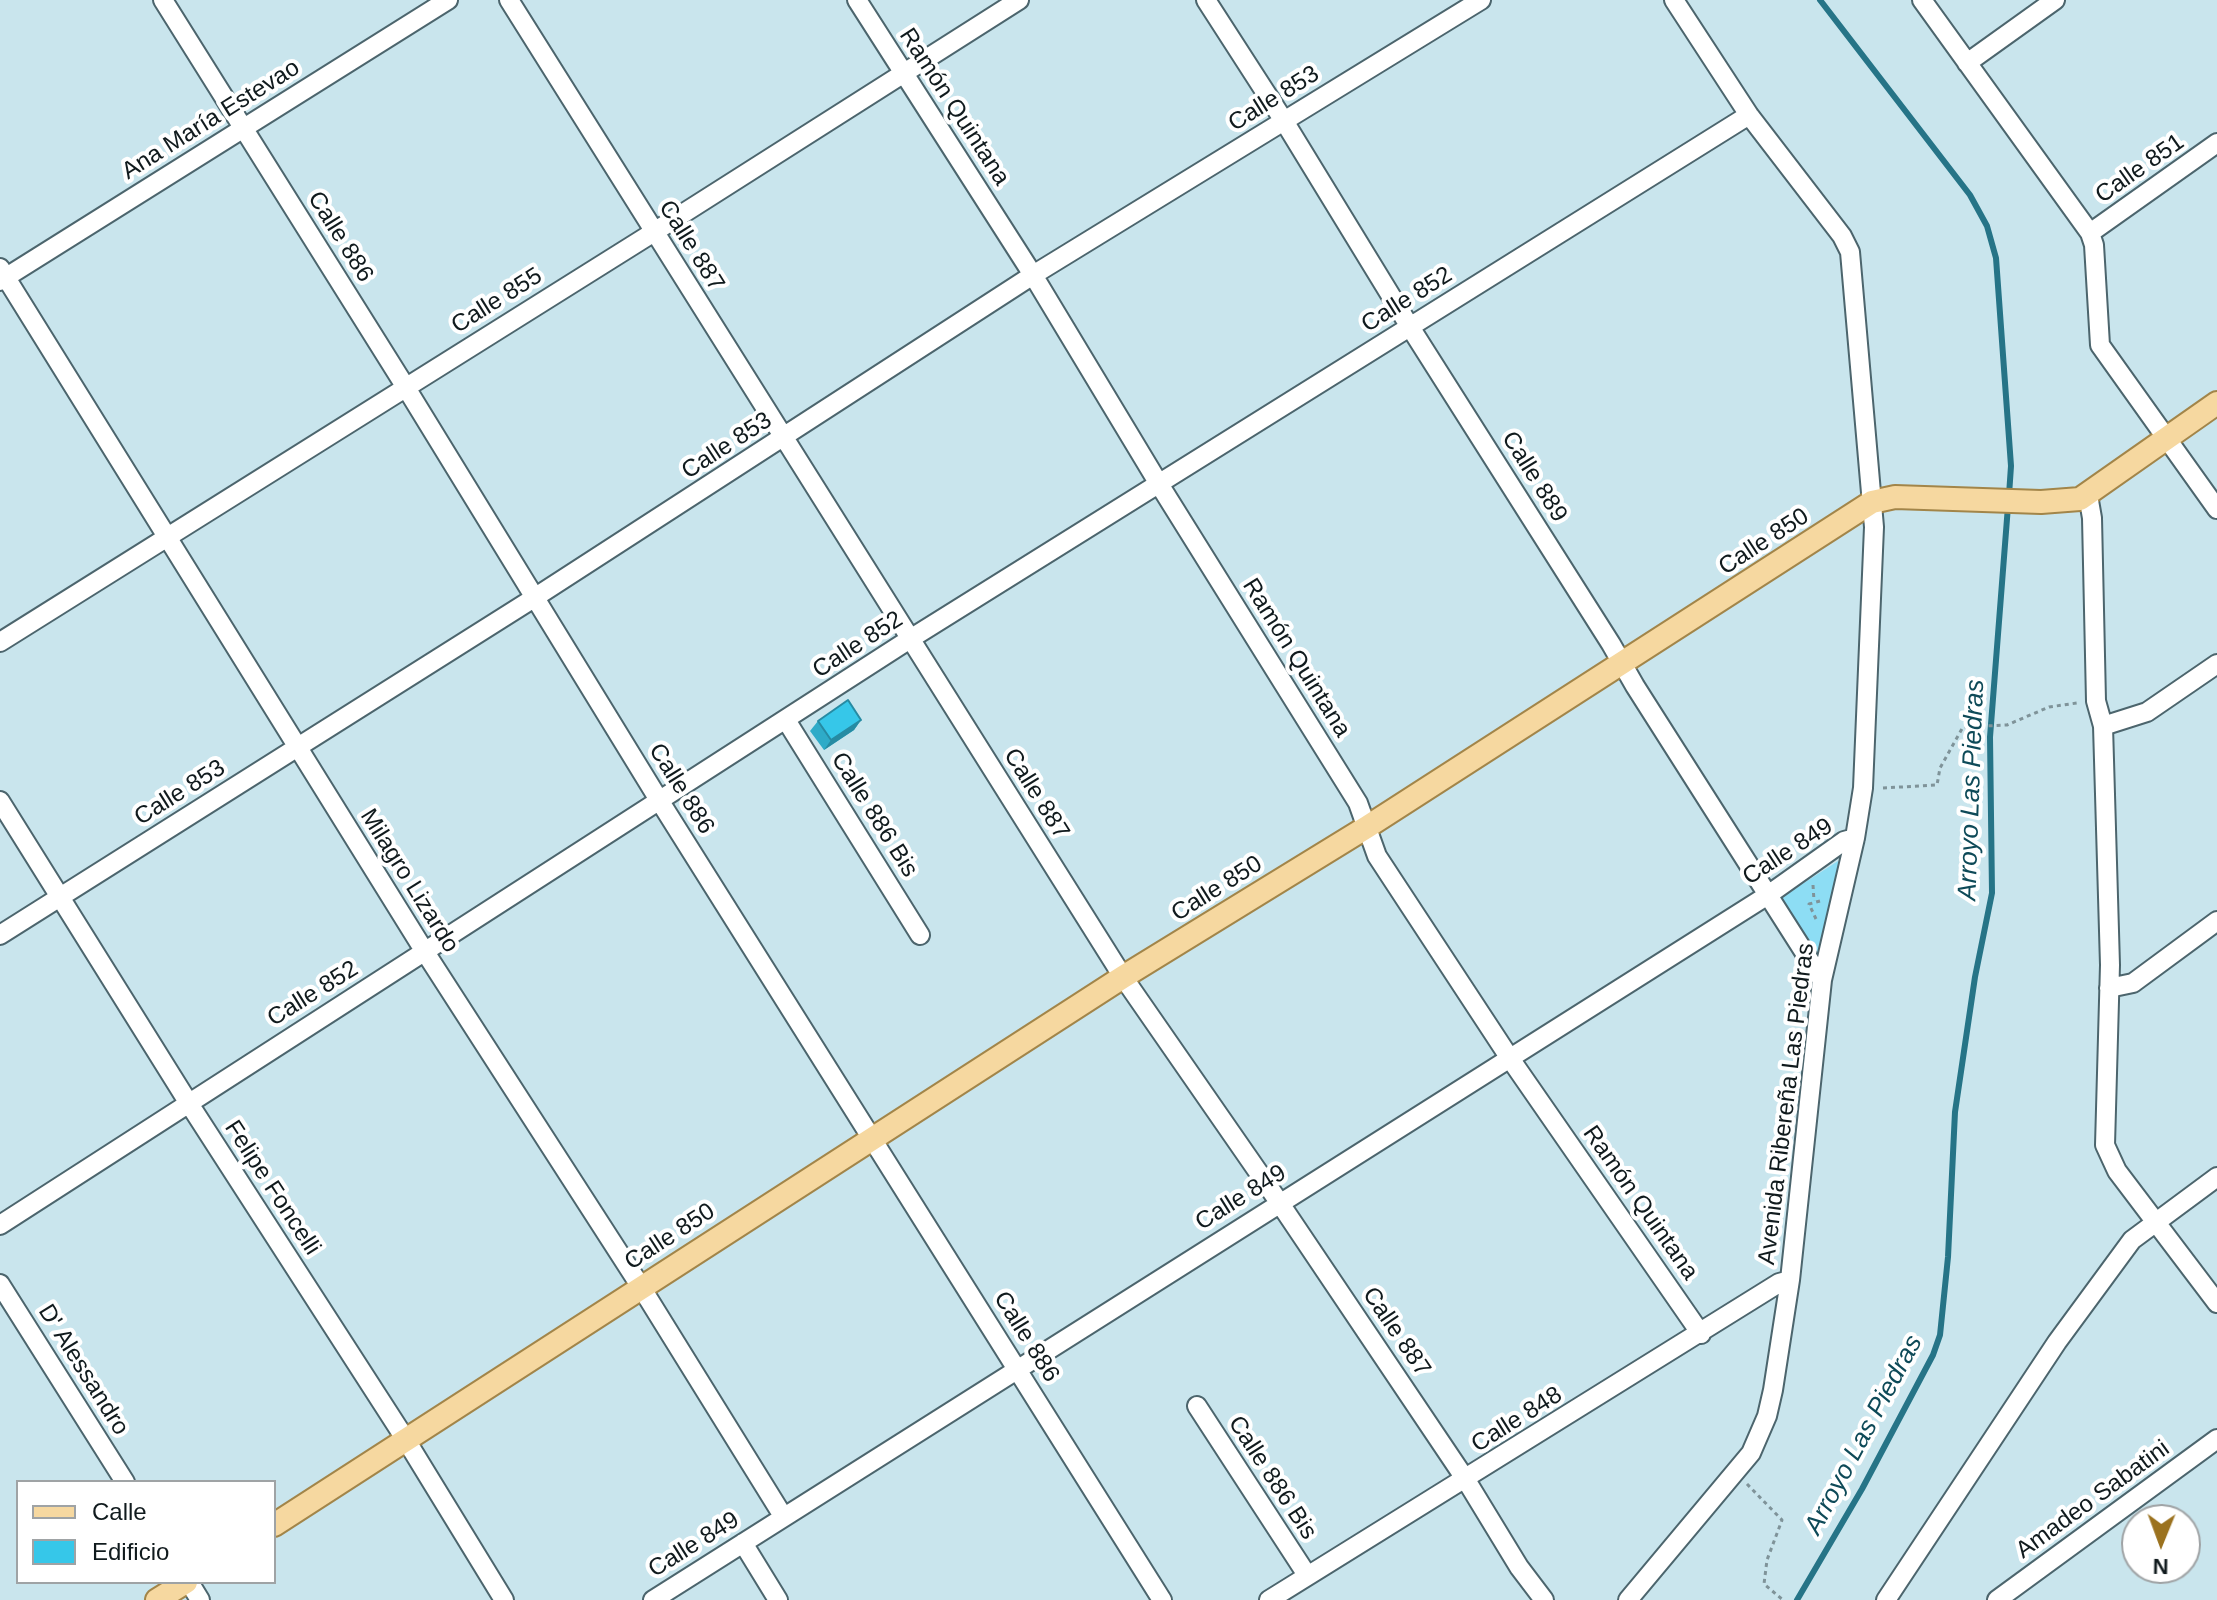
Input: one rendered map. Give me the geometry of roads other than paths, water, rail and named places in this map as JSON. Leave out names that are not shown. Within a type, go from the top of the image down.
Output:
[{"type":"main road","name":"Calle 850","points":[[276,1524],[1123,977],[1367,827],[1872,502],[1895,497],[2069,502],[2088,495],[2217,403]]},
{"type":"main road","points":[[157,1600],[184,1584]]},
{"type":"street","name":"Calle 886","points":[[163,0],[659,800],[1162,1600]]},
{"type":"street","name":"Ana María Estevao","points":[[2,276],[448,0]]},
{"type":"street","name":"Calle 887","points":[[509,0],[1123,977],[1279,1202],[1466,1480],[1519,1567],[1544,1600]]},
{"type":"street","name":"Ramón Quintana","points":[[857,0],[1033,275],[1358,803],[1377,856],[1509,1057],[1701,1334]]},
{"type":"street","name":"Calle 855","points":[[0,642],[1019,0]]},
{"type":"street","name":"Calle 889","points":[[1206,0],[1822,980]]},
{"type":"street","name":"Calle 853","points":[[0,935],[534,598],[1033,275],[1481,0]]},
{"type":"street","name":"Avenida Ribereña Las Piedras","points":[[1628,1600],[1736,1473],[1759,1440],[1773,1390],[1790,1280],[1822,980],[1855,838],[1863,788],[1874,527],[1850,252],[1842,236],[1749,115],[1674,0]]},
{"type":"street","points":[[1922,0],[2090,233],[2094,245],[2100,345],[2217,509]]},
{"type":"street","points":[[1967,63],[2055,0]]},
{"type":"street","name":"Calle 852","points":[[0,1225],[910,639],[1749,115]]},
{"type":"street","name":"Calle 851","points":[[2090,233],[2217,143]]},
{"type":"street","name":"Milagro Lizardo","points":[[2,276],[783,1516]]},
{"type":"street","points":[[2088,495],[2092,518],[2096,701],[2103,726],[2109,988],[2104,1133],[2110,1159],[2117,1171],[2217,1303]]},
{"type":"street","points":[[2103,726],[2147,712],[2217,664]]},
{"type":"street","name":"Calle 886 Bis","points":[[786,720],[920,935]]},
{"type":"street","name":"Felipe Foncelli","points":[[0,801],[188,1102],[406,1440],[504,1600]]},
{"type":"street","name":"Calle 849","points":[[653,1600],[1768,895],[1844,841],[1855,838]]},
{"type":"street","points":[[2109,988],[2133,983],[2217,921]]},
{"type":"street","points":[[1886,1600],[2057,1342],[2132,1240],[2217,1177]]},
{"type":"street","name":"Calle 848","points":[[1269,1600],[1779,1283],[1790,1280]]},
{"type":"street","name":"D' Alessandro","points":[[0,1284],[124,1480]]},
{"type":"street","name":"Calle 886 Bis","points":[[1197,1406],[1307,1575]]},
{"type":"street","name":"Amadeo Sabatini","points":[[1997,1600],[2217,1439]]},
{"type":"street","points":[[743,1543],[778,1600]]},
{"type":"waterway","name":"Arroyo Las Piedras","points":[[1820,0],[1970,195],[1987,226],[1996,258],[2011,466],[2009,495]]},
{"type":"waterway","name":"Arroyo Las Piedras","points":[[1797,1600],[1862,1489],[1933,1355],[1940,1335],[1948,1257],[1955,1112],[1975,977],[1992,893],[1990,737],[2008,506]]}]
